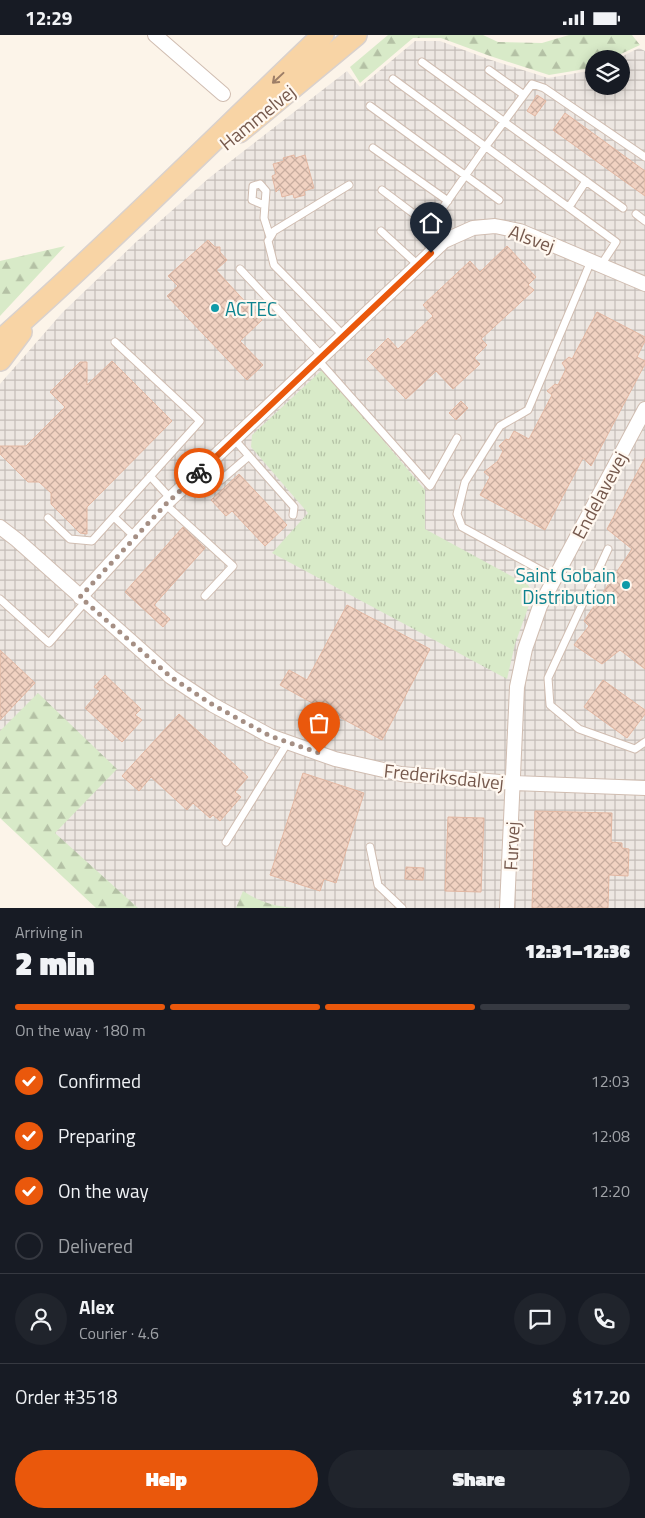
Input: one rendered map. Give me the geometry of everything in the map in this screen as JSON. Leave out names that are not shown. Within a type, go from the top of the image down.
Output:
[{"type":"main road","name":"Hammelvej","points":[[0,341],[156,197],[246,108],[319,47],[356,35]]},
{"type":"main road","name":"Hammelvej","points":[[0,360],[36,309]]},
{"type":"street","points":[[155,35],[223,95]]},
{"type":"street","name":"Alsvej","points":[[83,599],[168,501],[444,241],[474,228],[495,226],[520,231],[645,284]]},
{"type":"street","name":"Endelavevej","points":[[514,783],[517,687],[525,649],[540,606],[645,409]]},
{"type":"street","name":"Frederiksdalvej","points":[[0,521],[17,540]]},
{"type":"street","name":"Frederiksdalvej","points":[[0,527],[171,677],[213,705],[270,736],[335,759],[401,775],[514,783],[645,788]]},
{"type":"street","name":"Furvej","points":[[508,908],[514,783]]},
{"type":"lane","points":[[422,62],[623,208]]},
{"type":"lane","points":[[489,70],[524,95]]},
{"type":"lane","points":[[393,79],[616,242],[596,263],[528,410],[500,426],[465,481],[457,514],[462,527],[555,578]]},
{"type":"lane","points":[[430,226],[532,84],[544,88],[645,157]]},
{"type":"lane","points":[[370,106],[499,200]]},
{"type":"lane","points":[[373,148],[448,201]]},
{"type":"lane","points":[[569,207],[586,181]]},
{"type":"lane","points":[[344,336],[274,265],[268,241],[274,231],[349,185]]},
{"type":"lane","points":[[382,190],[430,226],[444,241]]},
{"type":"lane","points":[[264,205],[264,218],[270,237]]},
{"type":"lane","points":[[636,214],[645,221]]},
{"type":"lane","points":[[381,231],[418,265]]},
{"type":"lane","points":[[240,269],[320,358],[430,486],[457,437]]},
{"type":"lane","points":[[48,518],[70,539],[92,541],[200,421],[115,342]]},
{"type":"lane","points":[[234,439],[294,507],[293,515]]},
{"type":"lane","points":[[206,465],[221,480],[249,456]]},
{"type":"lane","points":[[150,476],[168,501],[233,566],[205,596]]},
{"type":"lane","points":[[114,517],[135,537]]},
{"type":"lane","points":[[608,549],[548,678],[550,705],[579,729],[635,749],[645,742]]},
{"type":"lane","points":[[0,599],[49,643],[83,599]]},
{"type":"lane","points":[[226,842],[288,742]]},
{"type":"lane","points":[[370,847],[378,885],[402,908]]},
{"type":"shaded area","points":[[415,41],[440,41],[548,78],[585,72],[585,95],[630,95],[630,52],[639,48],[645,51],[645,908],[126,908],[0,793],[0,384],[62,313],[136,242],[209,178],[347,71],[360,87]]},
{"type":"green space","points":[[388,35],[483,35],[498,42],[542,43],[569,35],[632,35],[640,45],[629,50],[585,50],[585,69],[549,75],[441,38],[413,38],[360,83],[350,67]]},
{"type":"green space","points":[[65,246],[0,316],[0,261]]},
{"type":"green space","points":[[323,369],[425,490],[425,529],[528,585],[533,594],[515,644],[507,679],[272,553],[308,513],[251,447],[252,435]]},
{"type":"green space","points":[[38,693],[117,769],[55,833],[138,908],[96,908],[0,818],[0,731]]},
{"type":"green space","points":[[243,891],[256,899],[270,904],[298,908],[236,908]]},
{"type":"building","points":[[537,95],[546,101],[535,116],[527,111]]},
{"type":"building","points":[[565,113],[645,171],[645,196],[553,130]]},
{"type":"building","points":[[294,155],[295,158],[305,155],[314,188],[304,191],[305,195],[294,198],[293,194],[282,197],[280,188],[276,192],[272,176],[276,174],[273,164],[284,161],[283,158]]},
{"type":"building","name":"ACTEC","points":[[208,240],[215,247],[220,247],[220,252],[227,260],[216,270],[262,320],[240,341],[263,365],[247,380],[167,296],[178,286],[168,276]]},
{"type":"building","points":[[507,246],[536,277],[528,285],[534,290],[481,339],[487,345],[474,358],[480,364],[453,389],[436,371],[406,399],[367,359],[388,338],[398,349],[433,316],[423,305],[470,261],[480,272]]},
{"type":"building","points":[[597,312],[645,337],[637,357],[645,361],[645,364],[591,466],[583,458],[545,530],[480,495],[490,477],[484,472],[498,461],[503,451],[499,446],[506,439],[509,440],[514,431],[529,439],[552,395],[547,391],[555,384],[558,385],[566,369],[562,363],[569,357],[572,359]]},
{"type":"building","points":[[112,361],[172,421],[87,507],[87,534],[80,533],[51,504],[51,493],[39,482],[28,482],[0,454],[0,446],[26,446],[65,407],[50,392],[80,362],[87,362],[87,385]]},
{"type":"building","points":[[461,401],[468,408],[456,420],[449,413]]},
{"type":"building","name":"Saint Gobain Distribution","points":[[645,458],[645,669],[620,650],[602,664],[574,645],[589,626],[584,621],[632,549],[607,529]]},
{"type":"building","points":[[239,474],[287,525],[265,546],[232,511],[226,516],[211,500]]},
{"type":"building","points":[[183,527],[205,548],[154,605],[170,619],[163,627],[125,592]]},
{"type":"building","points":[[347,605],[430,649],[382,740],[330,712],[328,716],[312,708],[314,704],[280,685],[289,670],[307,680]]},
{"type":"building","points":[[0,650],[35,683],[0,720]]},
{"type":"building","points":[[105,675],[141,709],[135,715],[142,720],[122,742],[85,708],[100,691],[94,687]]},
{"type":"building","points":[[603,680],[645,710],[645,714],[627,738],[584,707]]},
{"type":"building","points":[[179,714],[248,777],[235,792],[241,797],[220,821],[213,815],[210,818],[193,803],[187,810],[151,777],[139,791],[122,776]]},
{"type":"building","points":[[303,773],[364,793],[336,883],[324,879],[320,891],[270,875]]},
{"type":"building","points":[[535,811],[612,813],[611,842],[622,843],[622,848],[629,849],[628,876],[609,875],[608,908],[532,908]]},
{"type":"building","points":[[448,817],[484,818],[481,892],[445,891]]},
{"type":"building","points":[[406,867],[424,868],[423,880],[405,879]]},
{"type":"way so far","points":[[199,473],[166,504],[80,597],[171,677],[213,705],[270,736],[319,753]]},
{"type":"place","name":"ACTEC","points":[[215,308]]},
{"type":"place","name":"Saint Gobain Distribution","points":[[626,585]]},
{"type":"route","points":[[199,473],[431,253]]}]
